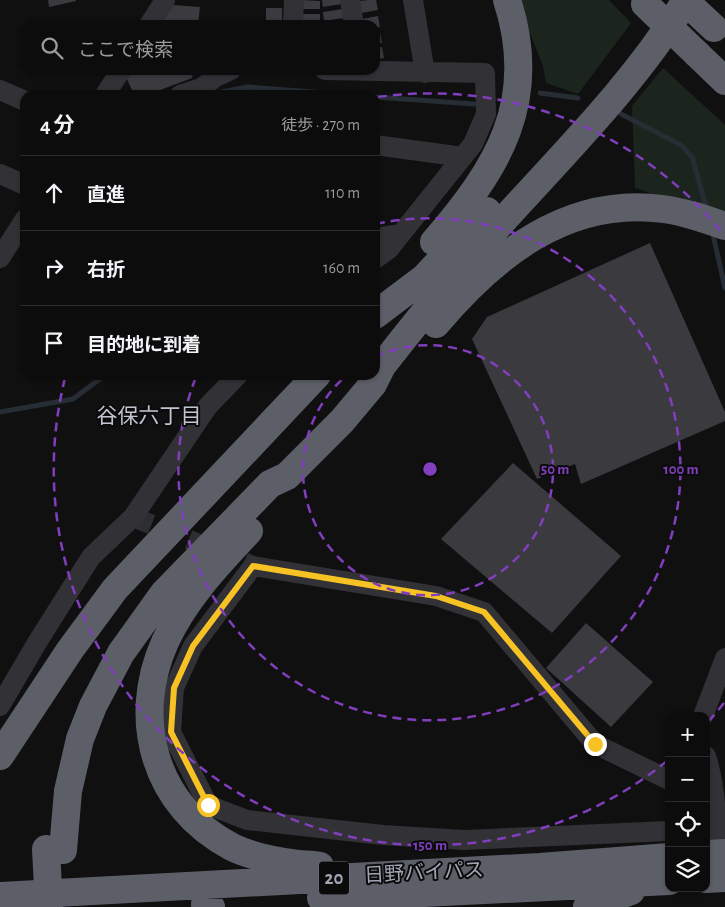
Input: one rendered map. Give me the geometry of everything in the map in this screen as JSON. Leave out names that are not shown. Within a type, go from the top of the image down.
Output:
[{"type":"highway","points":[[380,309],[460,211],[489,171],[499,152],[513,112],[518,81],[515,31],[507,0]]},
{"type":"highway","points":[[380,370],[460,269],[618,93],[648,54],[685,0],[719,34]]},
{"type":"highway","points":[[380,311],[424,278],[540,158],[620,67],[651,1],[697,54],[725,82]]},
{"type":"highway","points":[[373,384],[394,374],[443,316],[504,257],[542,232],[578,216],[602,210],[628,207],[661,209],[695,216],[725,226]]},
{"type":"highway","points":[[0,756],[70,650],[115,589],[312,380]]},
{"type":"highway","points":[[49,907],[55,849],[80,739],[93,706],[121,653],[158,601],[178,578],[270,484],[287,476],[342,421],[375,380]]},
{"type":"highway","points":[[287,476],[282,495],[210,574],[184,608],[165,642],[153,680],[149,712],[151,735],[158,767],[168,787],[182,807],[207,832],[234,848],[247,853],[283,862],[316,865],[352,877]]},
{"type":"highway","points":[[66,907],[63,882],[47,817],[51,788],[60,751],[75,704],[104,646],[139,598],[187,513]]},
{"type":"highway","points":[[710,862],[715,840]]},
{"type":"highway","name":"日野バイパス","points":[[0,896],[540,867],[665,857]]},
{"type":"highway","points":[[587,907],[661,882]]},
{"type":"highway","name":"日野バイパス","points":[[148,907],[661,882]]},
{"type":"street","points":[[152,20],[165,0]]},
{"type":"street","points":[[293,20],[294,0]]},
{"type":"street","points":[[350,0],[353,20]]},
{"type":"street","points":[[413,0],[425,73]]},
{"type":"street","points":[[380,72],[485,73],[486,114],[473,144],[389,249],[380,255]]},
{"type":"street","points":[[108,90],[118,75]]},
{"type":"street","points":[[195,90],[220,75]]},
{"type":"street","points":[[0,90],[20,99]]},
{"type":"street","points":[[380,146],[463,157]]},
{"type":"street","points":[[0,174],[20,183]]},
{"type":"street","points":[[0,258],[20,227]]},
{"type":"street","points":[[380,237],[400,234]]},
{"type":"street","points":[[0,706],[38,641],[92,557],[133,517],[208,406],[233,380]]},
{"type":"street","points":[[665,778],[595,744],[484,612],[436,596],[253,566],[193,646],[174,688],[171,732],[208,805],[247,820],[383,835],[464,840],[665,831]]},
{"type":"street","points":[[705,712],[725,658]]},
{"type":"street","points":[[706,757],[710,770],[715,840]]},
{"type":"shaded area","points":[[517,0],[609,0],[631,23],[578,94],[546,83],[543,66]]},
{"type":"shaded area","points":[[663,68],[725,125],[725,218],[635,188],[632,106]]},
{"type":"building","points":[[48,0],[76,0],[76,1],[49,7]]},
{"type":"building","points":[[301,0],[320,1],[320,9],[301,9]]},
{"type":"building","points":[[322,0],[341,0],[342,4],[323,7]]},
{"type":"building","points":[[376,0],[378,10],[361,13],[359,1]]},
{"type":"building","points":[[173,5],[200,7],[199,20],[164,20]]},
{"type":"building","points":[[266,8],[282,8],[282,20],[266,20]]},
{"type":"building","points":[[343,9],[344,18],[324,20],[323,12]]},
{"type":"building","points":[[300,14],[320,14],[320,20],[300,20]]},
{"type":"building","points":[[378,16],[379,20],[362,20]]},
{"type":"building","points":[[380,47],[382,47],[384,58],[380,59]]},
{"type":"building","points":[[129,75],[192,75],[192,78],[160,90],[132,90],[127,79]]},
{"type":"building","points":[[650,243],[725,412],[725,421],[581,484],[575,464],[537,479],[472,339],[487,317]]},
{"type":"building","points":[[513,463],[621,556],[552,633],[441,539]]},
{"type":"building","points":[[586,623],[653,682],[611,727],[546,668]]},
{"type":"waterway","points":[[232,90],[248,87],[287,90]]},
{"type":"waterway","points":[[540,93],[578,98]]},
{"type":"waterway","points":[[380,97],[474,104]]},
{"type":"waterway","points":[[621,114],[681,145],[692,157],[707,210]]},
{"type":"waterway","points":[[712,230],[725,288]]},
{"type":"waterway","points":[[0,412],[73,399],[98,380]]},
{"type":"tunnel","points":[[133,517],[253,566]]},
{"type":"district","name":"谷保六丁目","points":[[149,416]]},
{"type":"route","points":[[208,805],[171,732],[174,688],[193,646],[253,566],[436,596],[484,612],[595,744]]}]
